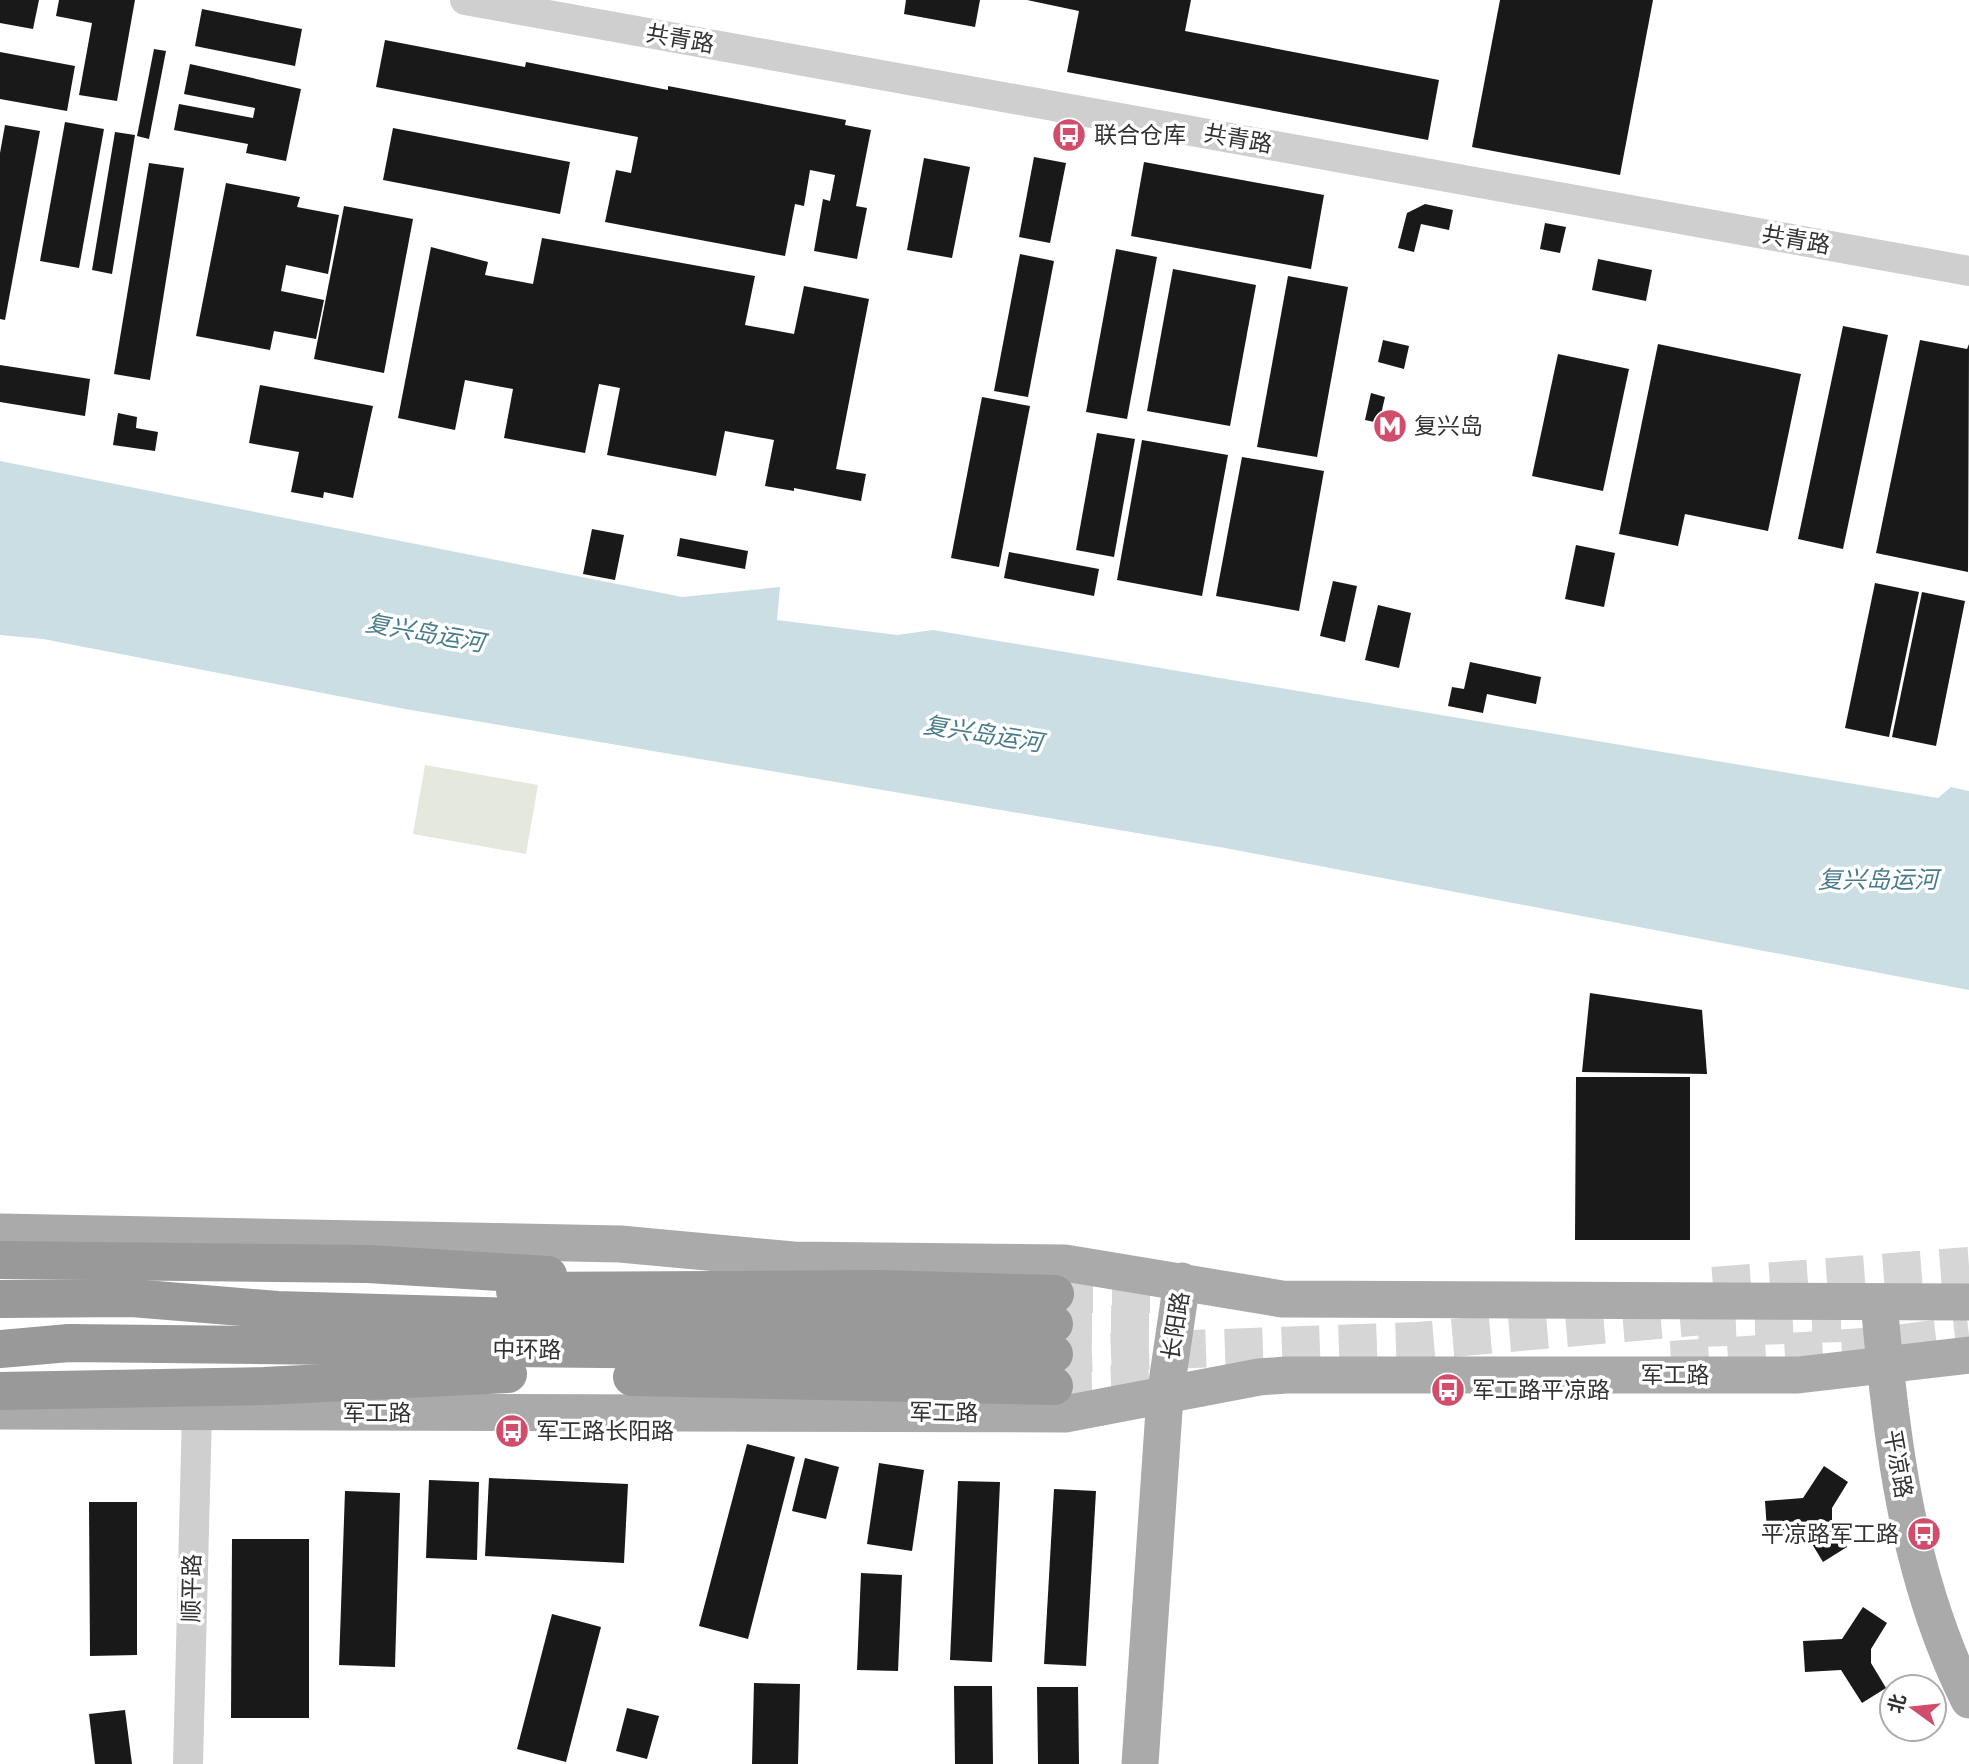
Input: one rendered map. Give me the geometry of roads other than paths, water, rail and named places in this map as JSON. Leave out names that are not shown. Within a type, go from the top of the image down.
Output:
[{"type":"highway","points":[[0,1260],[368,1264],[521,1273],[679,1288],[1054,1340]]},
{"type":"highway","points":[[132,1298],[280,1286],[518,1291],[679,1288]]},
{"type":"highway","name":"中环路","points":[[0,1298],[132,1298],[277,1310],[1054,1340]]},
{"type":"highway","points":[[0,1391],[264,1386],[1054,1340]]},
{"type":"highway","name":"中环路","points":[[0,1349],[69,1343],[1054,1340]]},
{"type":"highway","points":[[0,1362],[69,1368],[512,1373]]},
{"type":"main road","points":[[0,1232],[620,1244],[793,1260],[1065,1263],[1282,1299],[1969,1302]]},
{"type":"main road","name":"长阳路","points":[[1162,1764],[1182,1281]]},
{"type":"main road","name":"平凉路","points":[[1879,1302],[1891,1425],[1911,1536],[1930,1611],[1947,1656],[1969,1700]]},
{"type":"main road","name":"军工路","points":[[0,1411],[766,1411],[1065,1414],[1286,1375],[1798,1375],[1969,1355]]},
{"type":"main road","name":"长阳路","points":[[1140,1764],[1179,1394]]},
{"type":"street","name":"共青路","points":[[465,0],[1969,271]]},
{"type":"street","name":"顺平路","points":[[188,1764],[197,1413]]},
{"type":"water","name":"复兴岛运河","points":[[0,461],[682,597],[780,587],[777,620],[897,635],[933,630],[1938,798],[1951,787],[1969,791],[1969,990],[1225,848],[405,709],[43,639],[0,635]]},
{"type":"tunnel","points":[[1713,1286],[1969,1266]]},
{"type":"tunnel","points":[[1055,1294],[1194,1294]]},
{"type":"tunnel","points":[[1054,1354],[1418,1341],[1726,1314]]},
{"type":"tunnel","points":[[1698,1328],[1841,1323]]},
{"type":"tunnel","points":[[1054,1324],[1183,1325]]},
{"type":"tunnel","points":[[1671,1360],[1878,1346],[1969,1335]]},
{"type":"tunnel","points":[[1054,1386],[1178,1382]]},
{"type":"place","name":"联合仓库","points":[[1069,135]]},
{"type":"place","name":"复兴岛","points":[[1390,426]]},
{"type":"place","name":"军工路平凉路","points":[[1448,1390]]},
{"type":"place","name":"军工路长阳路","points":[[512,1431]]},
{"type":"place","name":"平凉路军工路","points":[[1924,1534]]}]
